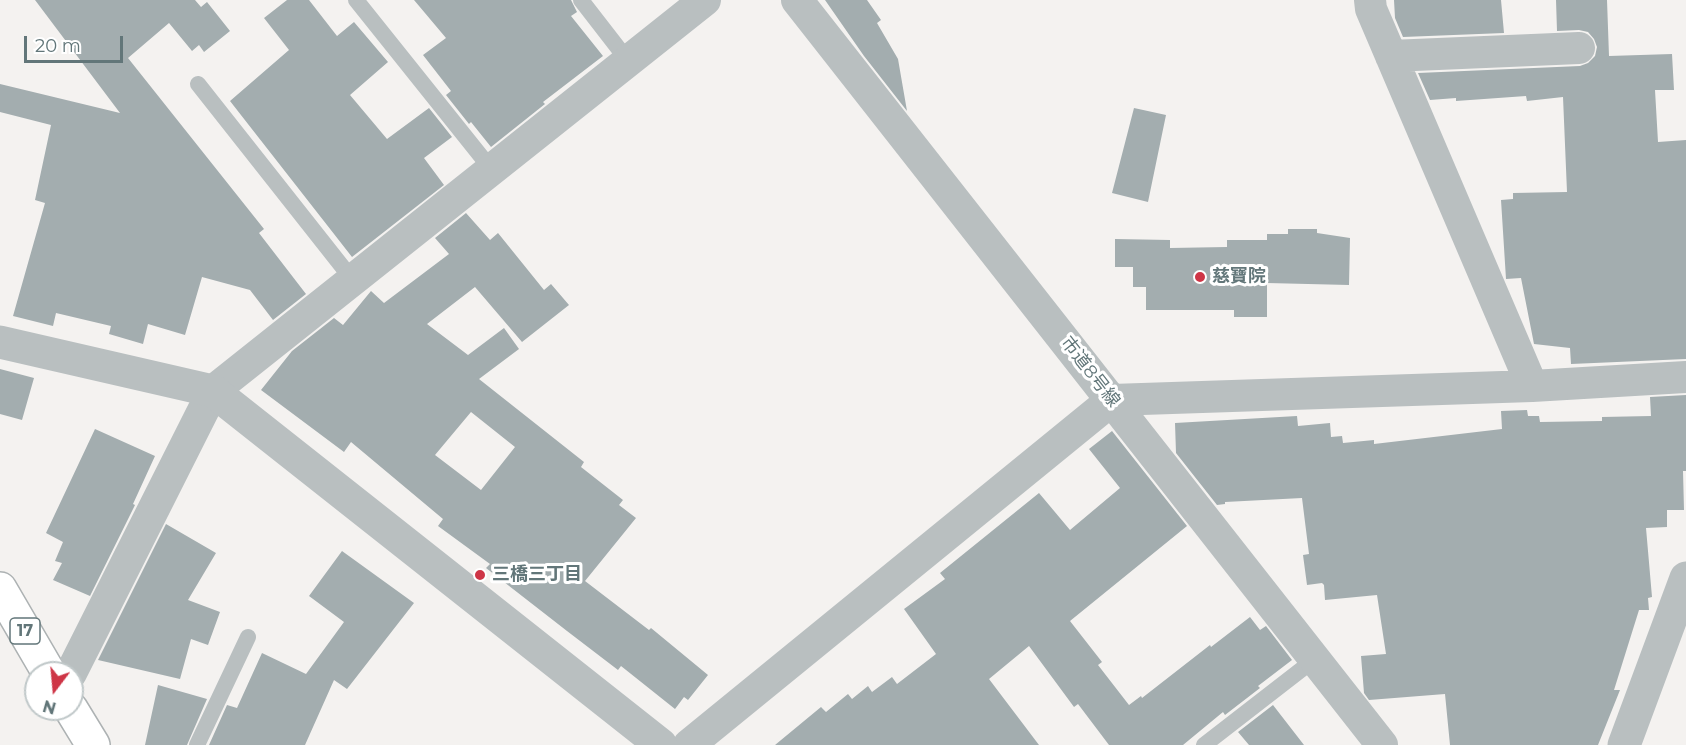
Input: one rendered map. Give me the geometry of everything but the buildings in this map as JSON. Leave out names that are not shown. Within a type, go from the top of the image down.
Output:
[{"type":"highway","name":"17","points":[[0,589],[43,661]]},
{"type":"highway","points":[[78,721],[93,745]]},
{"type":"street","points":[[77,661],[213,391],[705,0]]},
{"type":"street","name":"市道8号線","points":[[797,0],[1382,745]]},
{"type":"street","points":[[1370,0],[1371,9],[1390,56],[1532,386]]},
{"type":"street","points":[[1390,56],[1579,48]]},
{"type":"street","points":[[0,342],[213,391],[661,745]]},
{"type":"street","points":[[689,745],[1112,400],[1532,386],[1686,377]]},
{"type":"street","points":[[1624,745],[1686,578]]},
{"type":"lane","points":[[356,0],[492,170]]},
{"type":"lane","points":[[581,0],[629,62]]},
{"type":"lane","points":[[198,84],[352,279]]},
{"type":"lane","points":[[198,745],[248,637]]},
{"type":"lane","points":[[1204,745],[1315,659]]},
{"type":"place","name":"慈寶院","points":[[1200,277]]},
{"type":"place","name":"三橋三丁目","points":[[480,575]]}]
